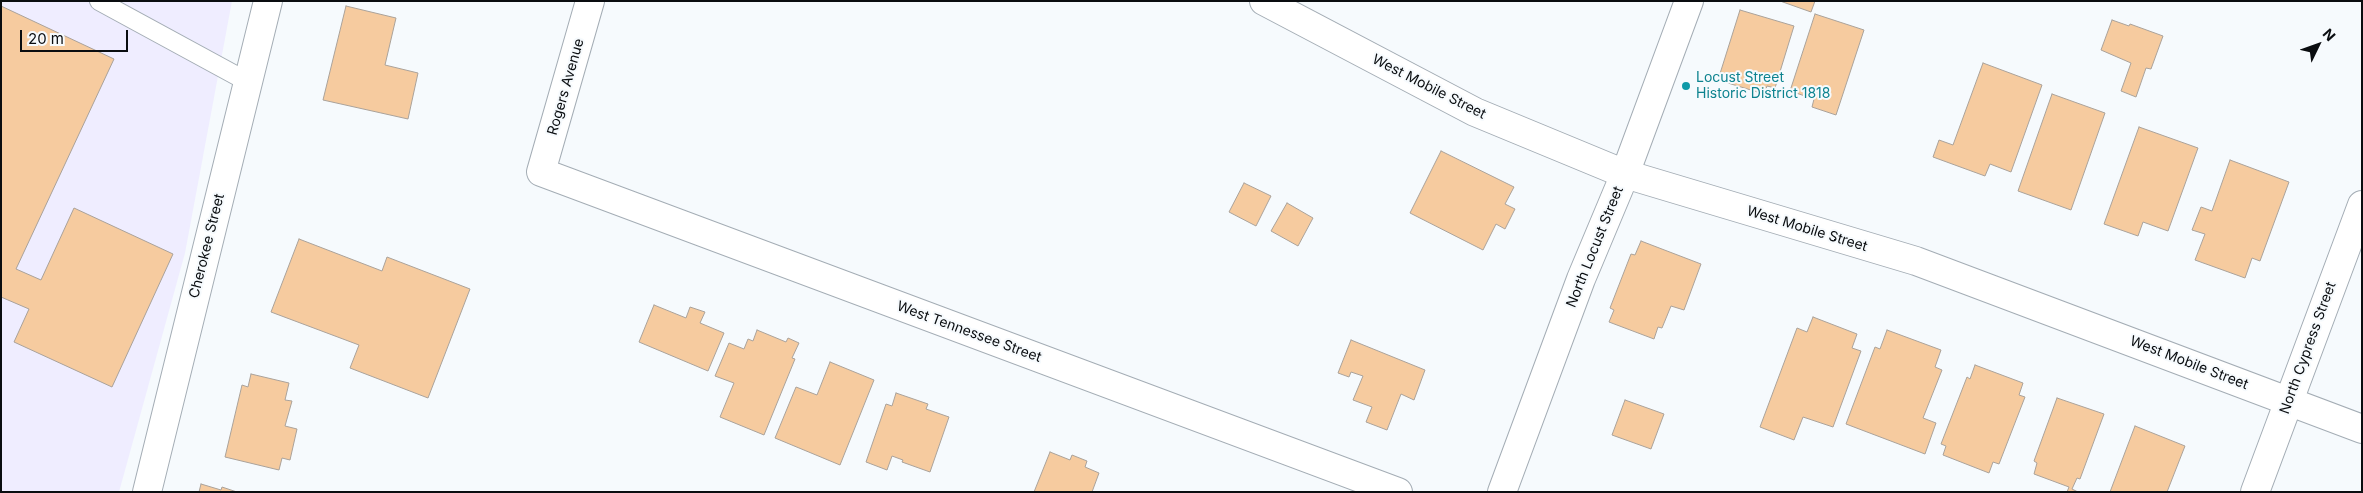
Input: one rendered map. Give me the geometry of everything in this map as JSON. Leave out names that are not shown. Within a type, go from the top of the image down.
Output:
[{"type":"street","name":"Cherokee Street","points":[[147,492],[268,1]]},
{"type":"street","name":"Rogers Avenue","points":[[541,172],[590,1]]},
{"type":"street","name":"West Mobile Street","points":[[1264,1],[1475,112],[1625,174],[1916,261],[2362,428]]},
{"type":"street","name":"North Locust Street","points":[[1502,492],[1581,279],[1625,174],[1689,1]]},
{"type":"street","name":"West Tennessee Street","points":[[541,172],[1398,492]]},
{"type":"street","name":"North Cypress Street","points":[[2255,492],[2362,205]]},
{"type":"lane","points":[[99,1],[248,82]]},
{"type":"shaded area","points":[[1,1],[232,1],[185,253],[119,492],[1,492]]},
{"type":"building","points":[[1780,1],[1815,1],[1811,12]]},
{"type":"building","points":[[1,6],[114,59],[16,269],[41,280],[74,208],[173,254],[112,387],[14,342],[29,309],[1,297]]},
{"type":"building","points":[[346,6],[396,18],[385,65],[418,73],[408,119],[323,100]]},
{"type":"building","points":[[1740,10],[1794,26],[1775,88],[1767,86],[1764,94],[1718,80]]},
{"type":"building","points":[[1815,14],[1864,30],[1836,115],[1812,107],[1814,99],[1790,91]]},
{"type":"building","points":[[2112,20],[2129,26],[2130,24],[2163,36],[2151,69],[2146,68],[2136,97],[2121,91],[2131,63],[2101,50]]},
{"type":"building","points":[[1983,63],[2042,85],[2011,172],[1990,164],[1985,176],[1933,157],[1939,140],[1953,145]]},
{"type":"building","points":[[2052,94],[2105,113],[2071,210],[2018,191]]},
{"type":"building","points":[[2139,127],[2198,148],[2168,231],[2143,222],[2138,236],[2104,224]]},
{"type":"building","points":[[1441,151],[1514,187],[1505,204],[1515,209],[1505,229],[1496,224],[1483,250],[1410,213]]},
{"type":"building","points":[[2230,160],[2289,182],[2260,261],[2252,258],[2245,278],[2195,260],[2205,234],[2192,230],[2201,207],[2212,211]]},
{"type":"building","points":[[1244,183],[1271,196],[1256,226],[1229,212]]},
{"type":"building","points":[[1287,203],[1313,218],[1298,246],[1271,231]]},
{"type":"building","points":[[299,239],[382,271],[387,257],[470,289],[428,398],[350,368],[359,345],[271,312]]},
{"type":"building","points":[[1641,241],[1701,264],[1684,310],[1671,306],[1662,328],[1658,327],[1654,339],[1609,322],[1614,310],[1610,308],[1631,254],[1635,255]]},
{"type":"building","points":[[654,305],[686,318],[690,307],[705,312],[700,323],[724,333],[708,371],[639,342]]},
{"type":"building","points":[[1813,317],[1857,334],[1852,348],[1861,351],[1833,427],[1803,417],[1794,440],[1760,427],[1797,328],[1807,332]]},
{"type":"building","points":[[757,330],[786,342],[788,338],[799,343],[792,358],[795,359],[764,435],[720,417],[734,383],[715,376],[729,343],[744,349],[748,339],[753,341]]},
{"type":"building","points":[[1887,330],[1941,350],[1935,367],[1942,370],[1923,418],[1936,423],[1925,454],[1846,424],[1875,347],[1880,349]]},
{"type":"building","points":[[1351,340],[1425,370],[1414,400],[1401,394],[1387,430],[1366,422],[1372,407],[1353,400],[1363,376],[1351,372],[1349,377],[1338,373]]},
{"type":"building","points":[[830,362],[874,380],[840,465],[775,438],[796,387],[817,395]]},
{"type":"building","points":[[1975,365],[2023,383],[2019,395],[2025,397],[1999,464],[1993,462],[1989,473],[1943,455],[1946,446],[1941,444],[1967,377],[1970,379]]},
{"type":"building","points":[[251,374],[289,383],[285,400],[292,401],[285,426],[297,429],[290,460],[282,458],[279,470],[225,457],[242,385],[248,387]]},
{"type":"building","points":[[896,393],[928,404],[926,409],[949,417],[930,472],[902,462],[903,460],[892,456],[887,470],[866,462],[886,404],[892,406]]},
{"type":"building","points":[[2057,398],[2104,414],[2080,479],[2077,478],[2072,489],[2078,492],[2067,492],[2069,487],[2034,474],[2037,463],[2034,461]]},
{"type":"building","points":[[1625,400],[1664,414],[1651,449],[1612,435]]},
{"type":"building","points":[[2135,426],[2185,446],[2167,492],[2110,492]]},
{"type":"building","points":[[1050,452],[1070,460],[1072,455],[1087,461],[1085,467],[1099,473],[1092,492],[1034,492]]},
{"type":"building","points":[[201,484],[221,490],[222,487],[237,492],[199,492]]},
{"type":"place","name":"Locust Street Historic District 1818","points":[[1686,86]]}]
